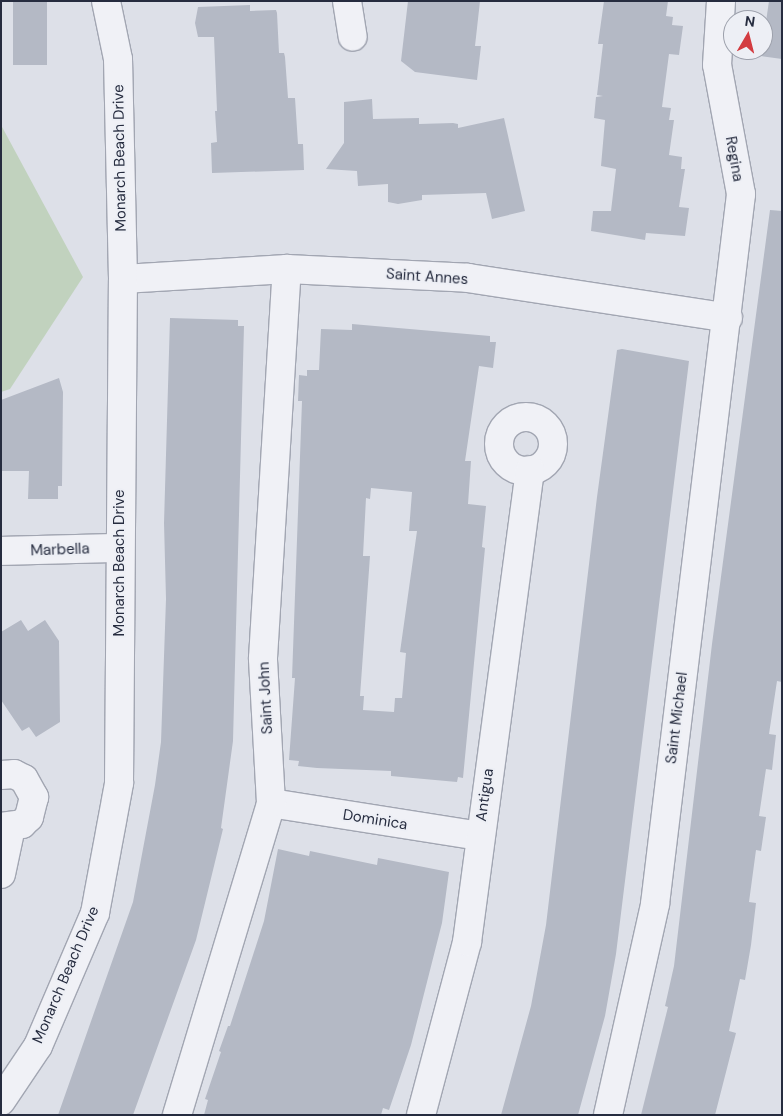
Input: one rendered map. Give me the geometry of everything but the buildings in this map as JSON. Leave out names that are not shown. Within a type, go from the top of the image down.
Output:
[{"type":"street","name":"Monarch Beach Drive","points":[[1,1101],[38,1046],[95,912],[119,783],[119,548],[123,279],[118,59],[106,1]]},
{"type":"street","points":[[347,1],[353,37]]},
{"type":"street","name":"Regina","points":[[721,1],[717,65],[741,194],[728,318]]},
{"type":"street","name":"Saint Annes","points":[[123,279],[287,268],[468,278],[728,318]]},
{"type":"street","name":"Saint John","points":[[177,1115],[271,803],[264,658],[287,268]]},
{"type":"street","name":"Saint Michael","points":[[608,1115],[655,904],[728,318]]},
{"type":"street","name":"Antigua","points":[[421,1115],[467,942],[479,836],[530,470]]},
{"type":"street","name":"Marbella","points":[[1,551],[119,548]]},
{"type":"street","points":[[1,775],[14,774],[24,779],[34,797],[29,817],[6,827],[1,874]]},
{"type":"street","name":"Dominica","points":[[271,803],[479,836]]},
{"type":"green space","points":[[1,125],[83,277],[10,389],[1,392]]}]
